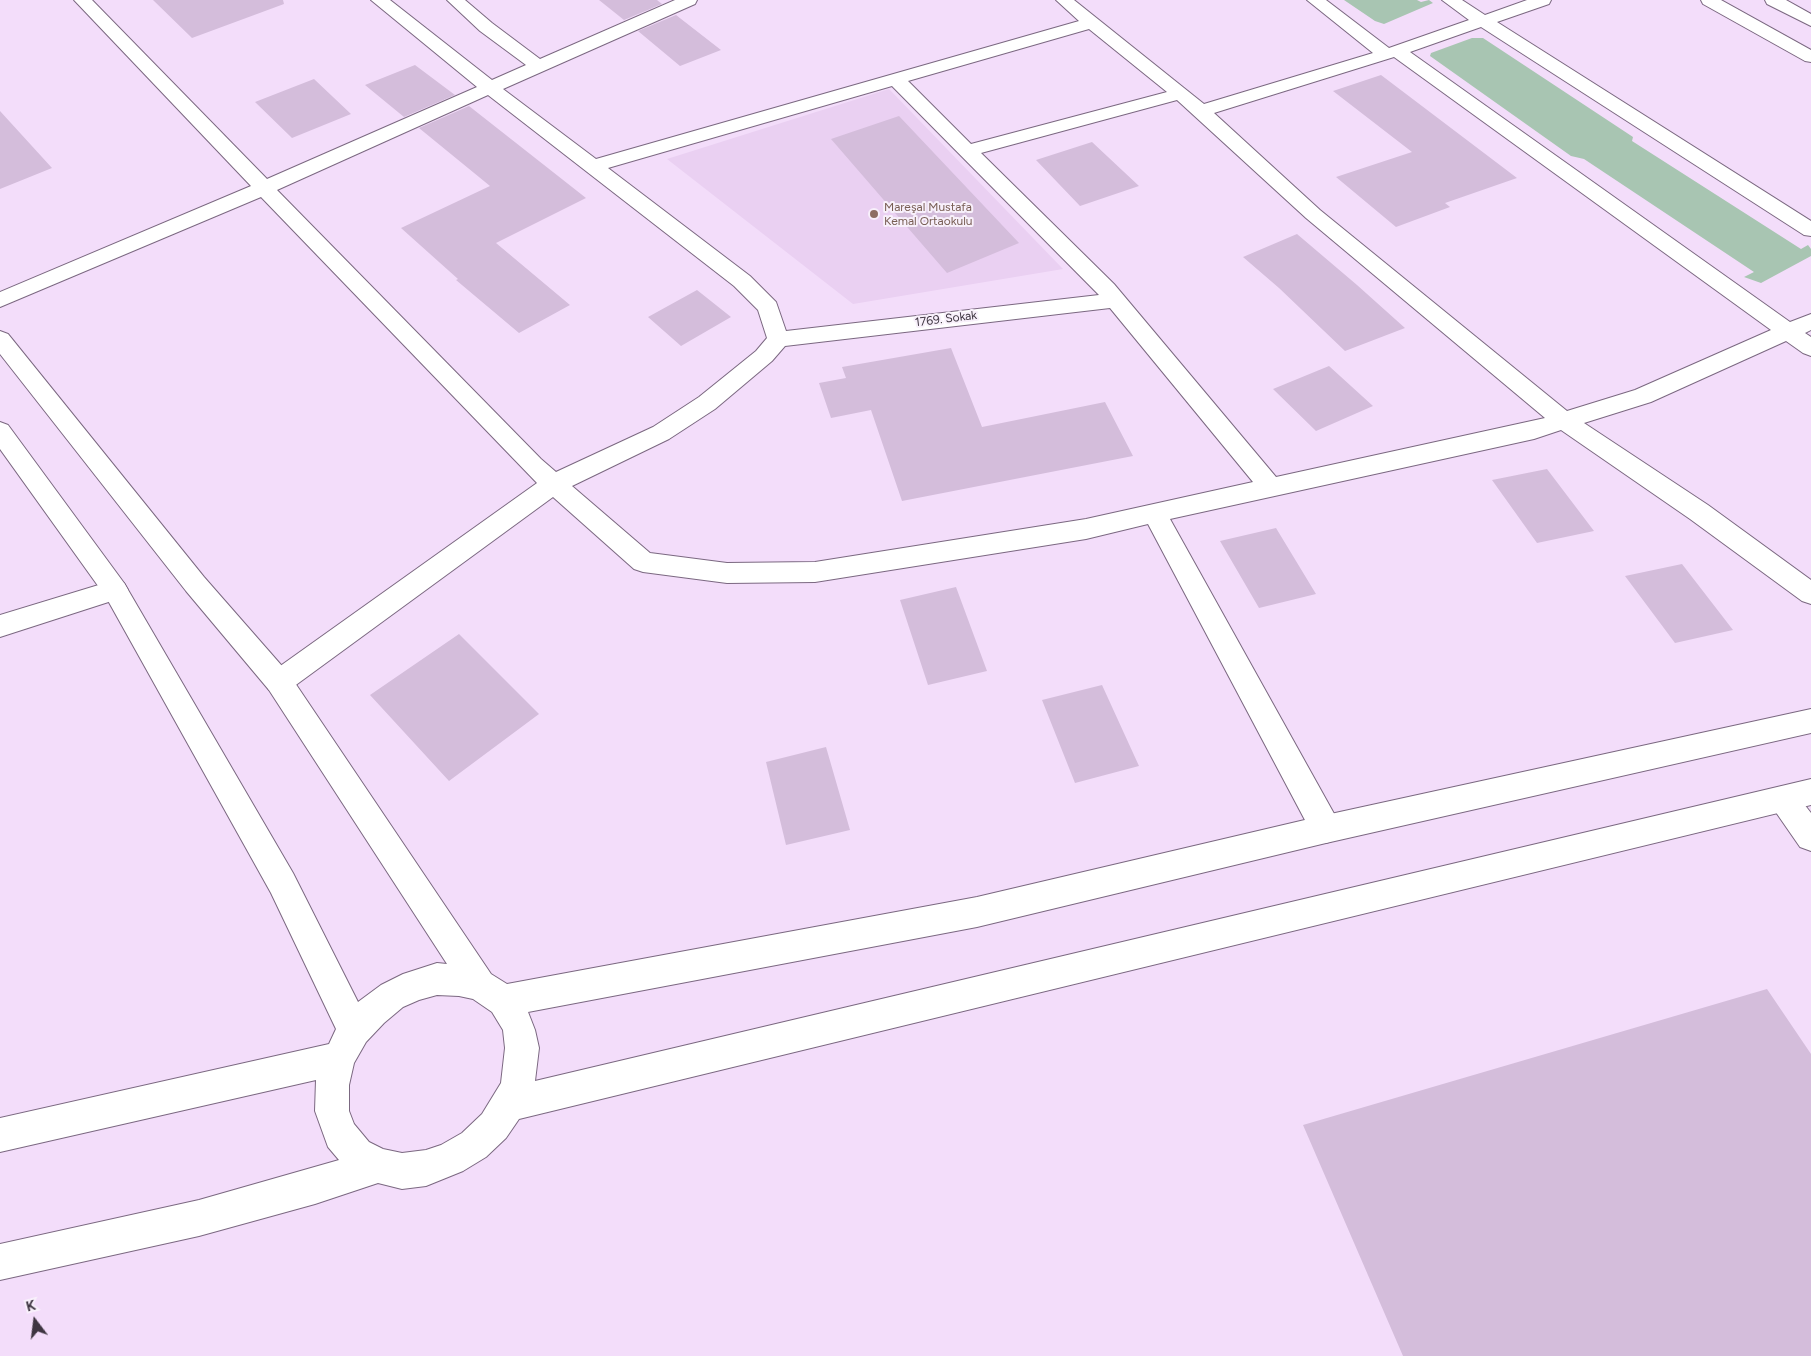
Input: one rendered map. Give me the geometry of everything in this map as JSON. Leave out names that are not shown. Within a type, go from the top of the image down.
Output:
[{"type":"street","points":[[82,0],[532,465],[643,562],[727,573],[815,572],[1086,529],[1534,430],[1643,396],[1811,321]]},
{"type":"street","points":[[279,682],[554,484],[661,433],[707,403],[764,356],[778,339],[768,307],[742,281],[379,0]]},
{"type":"street","points":[[455,0],[486,27],[538,66]]},
{"type":"street","points":[[0,300],[264,188],[689,0]]},
{"type":"street","points":[[1064,0],[1200,111],[1313,214],[1564,420],[1699,512],[1811,594]]},
{"type":"street","points":[[1315,0],[1811,348]]},
{"type":"street","points":[[1450,0],[1811,230]]},
{"type":"street","points":[[1200,111],[1391,52],[1543,0]]},
{"type":"street","points":[[1709,0],[1811,57]]},
{"type":"street","points":[[1773,0],[1811,21]]},
{"type":"street","points":[[594,166],[1090,23]]},
{"type":"street","points":[[895,79],[1115,300],[1271,487]]},
{"type":"street","points":[[967,151],[1180,94]]},
{"type":"street","name":"1769. Sokak","points":[[778,339],[1115,300]]},
{"type":"street","points":[[0,339],[195,584],[279,682],[492,993],[513,1015],[519,1030],[522,1066],[518,1086],[509,1104],[494,1126],[474,1145],[451,1159],[426,1168],[402,1171],[378,1166],[357,1154],[340,1135],[332,1111],[332,1085],[347,1044],[372,1011],[385,1001],[414,985],[437,980],[459,980],[492,993],[977,912],[1326,829],[1811,722]]},
{"type":"street","points":[[0,431],[116,590],[282,883],[347,1044]]},
{"type":"street","points":[[1154,514],[1326,829]]},
{"type":"street","points":[[0,626],[116,590]]},
{"type":"street","points":[[509,1104],[1797,796],[1811,836]]},
{"type":"street","points":[[0,1135],[347,1044]]},
{"type":"street","points":[[0,1262],[199,1218],[315,1186],[378,1166]]},
{"type":"shaded area","name":"Mareşal Mustafa Kemal Ortaokulu","points":[[889,89],[1063,269],[853,304],[667,159]]},
{"type":"green space","points":[[1344,0],[1417,0],[1421,2],[1429,0],[1433,3],[1384,24],[1375,21]]},
{"type":"green space","points":[[1472,38],[1483,38],[1633,137],[1632,141],[1801,249],[1808,245],[1811,249],[1811,256],[1761,283],[1744,277],[1754,272],[1584,159],[1571,156],[1430,56],[1431,53]]},
{"type":"building","points":[[153,0],[283,0],[284,4],[192,38]]},
{"type":"building","points":[[599,0],[657,0],[662,4],[624,20]]},
{"type":"building","points":[[676,15],[721,50],[680,66],[638,31]]},
{"type":"building","points":[[415,65],[455,95],[404,117],[365,85]]},
{"type":"building","points":[[1381,75],[1517,178],[1445,203],[1450,207],[1396,227],[1336,177],[1412,152],[1333,91]]},
{"type":"building","points":[[314,79],[351,114],[292,138],[255,102]]},
{"type":"building","points":[[469,106],[586,198],[496,243],[570,305],[519,333],[456,280],[458,279],[401,228],[490,186],[419,128]]},
{"type":"building","points":[[0,111],[52,168],[0,189]]},
{"type":"building","points":[[899,116],[1019,243],[947,273],[831,139]]},
{"type":"building","points":[[1092,142],[1139,186],[1080,206],[1036,160]]},
{"type":"building","points":[[1297,234],[1405,328],[1345,351],[1279,288],[1243,257]]},
{"type":"building","points":[[697,290],[731,317],[681,346],[648,317]]},
{"type":"building","points":[[951,348],[982,427],[1105,402],[1133,456],[902,501],[871,410],[831,418],[819,383],[846,378],[842,367]]},
{"type":"building","points":[[1329,366],[1373,406],[1316,431],[1273,389]]},
{"type":"building","points":[[1547,469],[1594,531],[1537,543],[1492,480]]},
{"type":"building","points":[[1276,528],[1316,594],[1259,608],[1220,541]]},
{"type":"building","points":[[1682,564],[1733,630],[1675,643],[1625,576]]},
{"type":"building","points":[[956,587],[987,671],[928,685],[900,600]]},
{"type":"building","points":[[459,634],[539,714],[449,781],[370,695]]},
{"type":"building","points":[[1102,685],[1139,766],[1075,783],[1042,700]]},
{"type":"building","points":[[826,747],[850,830],[786,845],[766,762]]},
{"type":"building","points":[[1767,989],[1811,1054],[1811,1356],[1403,1356],[1303,1125]]},
{"type":"place","name":"Mareşal Mustafa Kemal Ortaokulu","points":[[874,214]]}]
